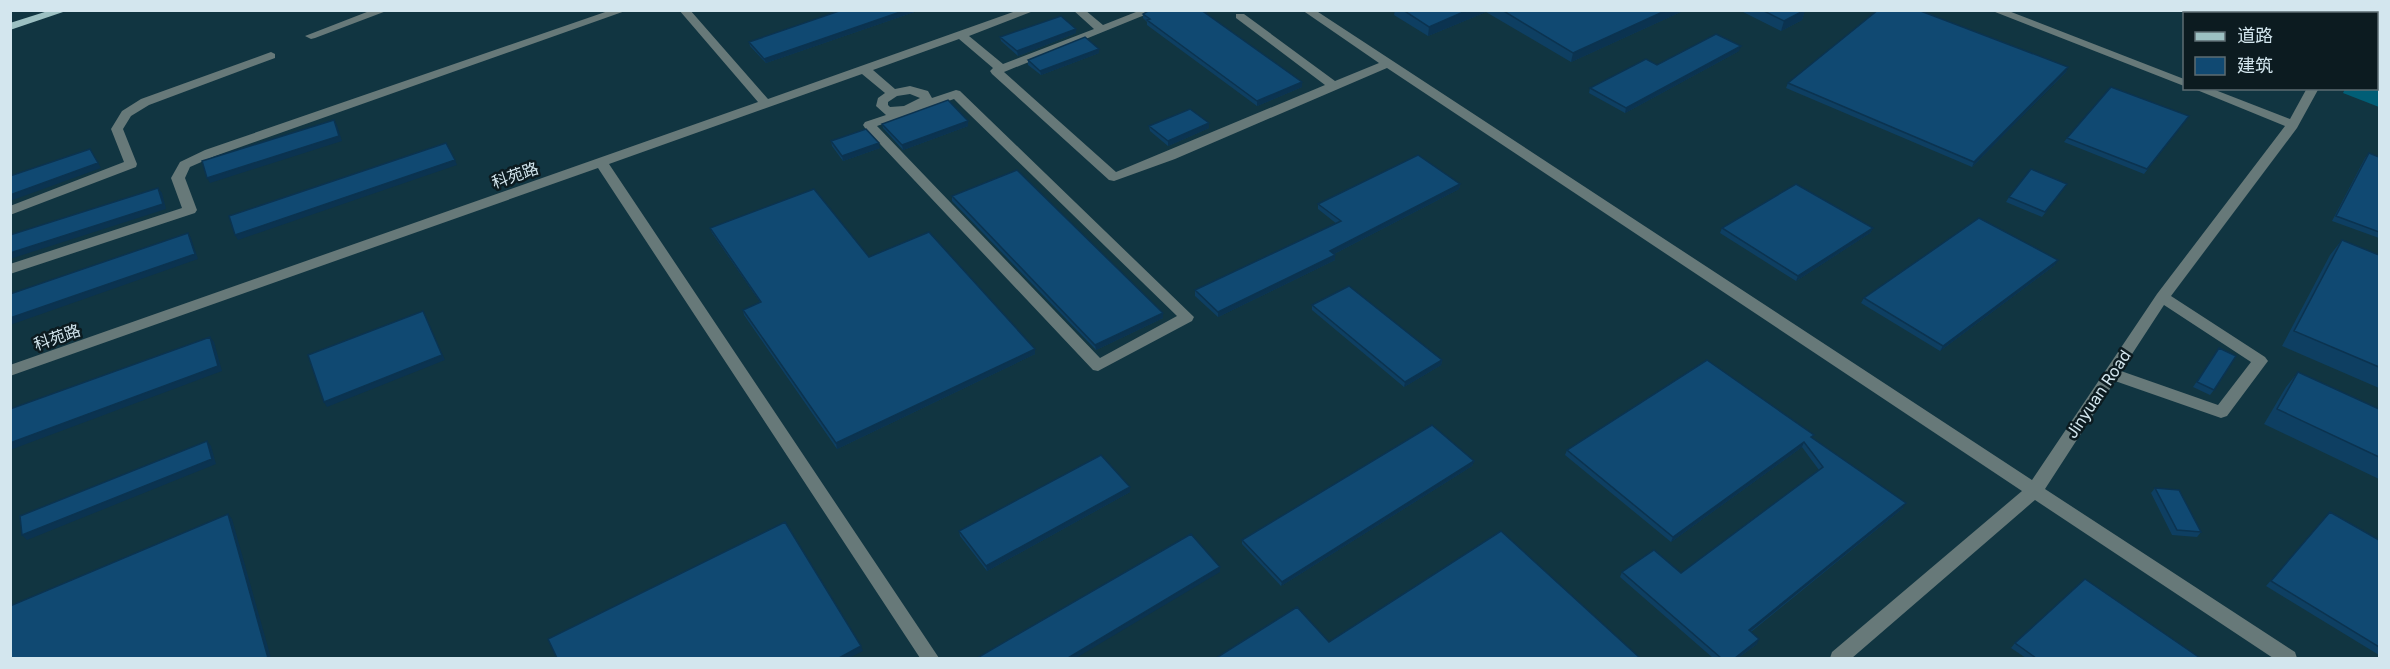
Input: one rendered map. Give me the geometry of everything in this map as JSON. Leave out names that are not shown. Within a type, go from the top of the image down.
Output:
[{"type":"main road","points":[[10,16],[28,10]]},
{"type":"main road","points":[[10,27],[64,10]]},
{"type":"street","points":[[311,36],[384,10]]},
{"type":"street","points":[[583,10],[593,21]]},
{"type":"street","points":[[10,269],[190,210],[178,178],[184,165],[210,153],[623,10]]},
{"type":"street","points":[[684,10],[766,104]]},
{"type":"street","name":"科苑路","points":[[10,371],[1030,10]]},
{"type":"street","points":[[1078,10],[1102,30]]},
{"type":"street","points":[[1152,10],[996,71],[1114,177],[1170,156],[1386,64]]},
{"type":"street","points":[[1236,13],[1254,10]]},
{"type":"street","points":[[1307,10],[2288,658]]},
{"type":"street","points":[[1995,10],[2183,83]]},
{"type":"street","points":[[1236,13],[1334,86]]},
{"type":"street","points":[[961,35],[1000,69]]},
{"type":"street","points":[[10,211],[131,164],[117,129],[126,114],[146,102],[271,56]]},
{"type":"street","points":[[864,69],[893,93]]},
{"type":"street","points":[[893,93],[882,101],[882,106],[886,111],[898,112],[918,107],[956,94],[1187,317],[1098,366],[869,125],[918,107],[926,99],[924,94],[910,90],[893,93]]},
{"type":"street","points":[[2203,90],[2293,125]]},
{"type":"street","name":"Jinyuan Road","points":[[1839,658],[2035,490],[2162,297],[2293,125],[2312,90]]},
{"type":"street","points":[[601,162],[930,658]]},
{"type":"street","points":[[2112,374],[2221,412],[2260,361],[2162,297]]},
{"type":"shaded area","points":[[2379,65],[2379,107],[2343,93],[2344,90],[2378,90]]},
{"type":"building","points":[[842,10],[906,10],[764,59],[749,42]]},
{"type":"building","points":[[1150,10],[1201,10],[1302,82],[1257,101],[1147,20],[1150,19],[1143,14]]},
{"type":"building","points":[[1403,10],[1468,10],[1429,27]]},
{"type":"building","points":[[1502,10],[1667,10],[1573,53]]},
{"type":"building","points":[[1762,10],[1805,10],[1784,21]]},
{"type":"building","points":[[1878,10],[1918,10],[2068,67],[1974,162],[1788,83]]},
{"type":"building","points":[[1061,16],[1076,29],[1017,51],[1000,37]]},
{"type":"building","points":[[1716,34],[1741,46],[1626,108],[1590,88],[1646,59],[1657,65]]},
{"type":"building","points":[[1085,37],[1099,49],[1040,71],[1028,60]]},
{"type":"building","points":[[2111,87],[2189,116],[2147,169],[2067,138]]},
{"type":"building","points":[[948,100],[968,121],[902,145],[882,124]]},
{"type":"building","points":[[1190,109],[1209,123],[1168,141],[1149,126]]},
{"type":"building","points":[[334,120],[339,136],[207,178],[202,161]]},
{"type":"building","points":[[866,129],[879,143],[842,156],[831,141]]},
{"type":"building","points":[[446,143],[455,160],[235,235],[229,216]]},
{"type":"building","points":[[90,149],[98,163],[10,195],[10,176]]},
{"type":"building","points":[[2369,153],[2379,157],[2379,232],[2336,216]]},
{"type":"building","points":[[1418,155],[1460,184],[1330,251],[1335,255],[1218,312],[1195,290],[1341,221],[1318,204]]},
{"type":"building","points":[[2031,169],[2067,184],[2045,212],[2009,197]]},
{"type":"building","points":[[1017,170],[1163,313],[1095,345],[952,196]]},
{"type":"building","points":[[1796,184],[1873,228],[1798,276],[1722,228]]},
{"type":"building","points":[[158,188],[163,204],[10,253],[10,235]]},
{"type":"building","points":[[814,189],[869,257],[929,232],[1035,349],[836,443],[743,310],[761,302],[710,228]]},
{"type":"building","points":[[1979,218],[2058,260],[1943,346],[1864,298]]},
{"type":"building","points":[[188,233],[195,254],[10,318],[10,294]]},
{"type":"building","points":[[2342,240],[2379,255],[2379,367],[2294,331]]},
{"type":"building","points":[[1349,286],[1442,360],[1405,382],[1312,305]]},
{"type":"building","points":[[423,311],[442,355],[324,402],[308,355]]},
{"type":"building","points":[[210,337],[218,366],[10,443],[10,409]]},
{"type":"building","points":[[2219,348],[2236,356],[2214,390],[2197,382]]},
{"type":"building","points":[[1707,360],[1814,435],[1811,437],[1906,503],[1749,630],[1759,639],[1735,658],[1721,658],[1622,572],[1654,550],[1681,573],[1823,467],[1804,442],[1673,537],[1567,450]]},
{"type":"building","points":[[2298,372],[2379,409],[2379,457],[2277,409]]},
{"type":"building","points":[[1432,425],[1474,461],[1282,582],[1242,540]]},
{"type":"building","points":[[207,441],[212,459],[22,535],[20,516]]},
{"type":"building","points":[[1101,455],[1130,487],[986,566],[959,531]]},
{"type":"building","points":[[2155,488],[2179,490],[2201,532],[2177,530]]},
{"type":"building","points":[[2330,512],[2379,540],[2379,647],[2271,581]]},
{"type":"building","points":[[228,514],[268,658],[10,658],[10,606]]},
{"type":"building","points":[[785,522],[861,646],[839,658],[557,658],[548,639]]},
{"type":"building","points":[[1501,531],[1640,658],[1216,658],[1297,607],[1329,642]]},
{"type":"building","points":[[1191,534],[1220,567],[1068,658],[977,658]]},
{"type":"building","points":[[2085,579],[2200,658],[2036,658],[2015,643]]}]
